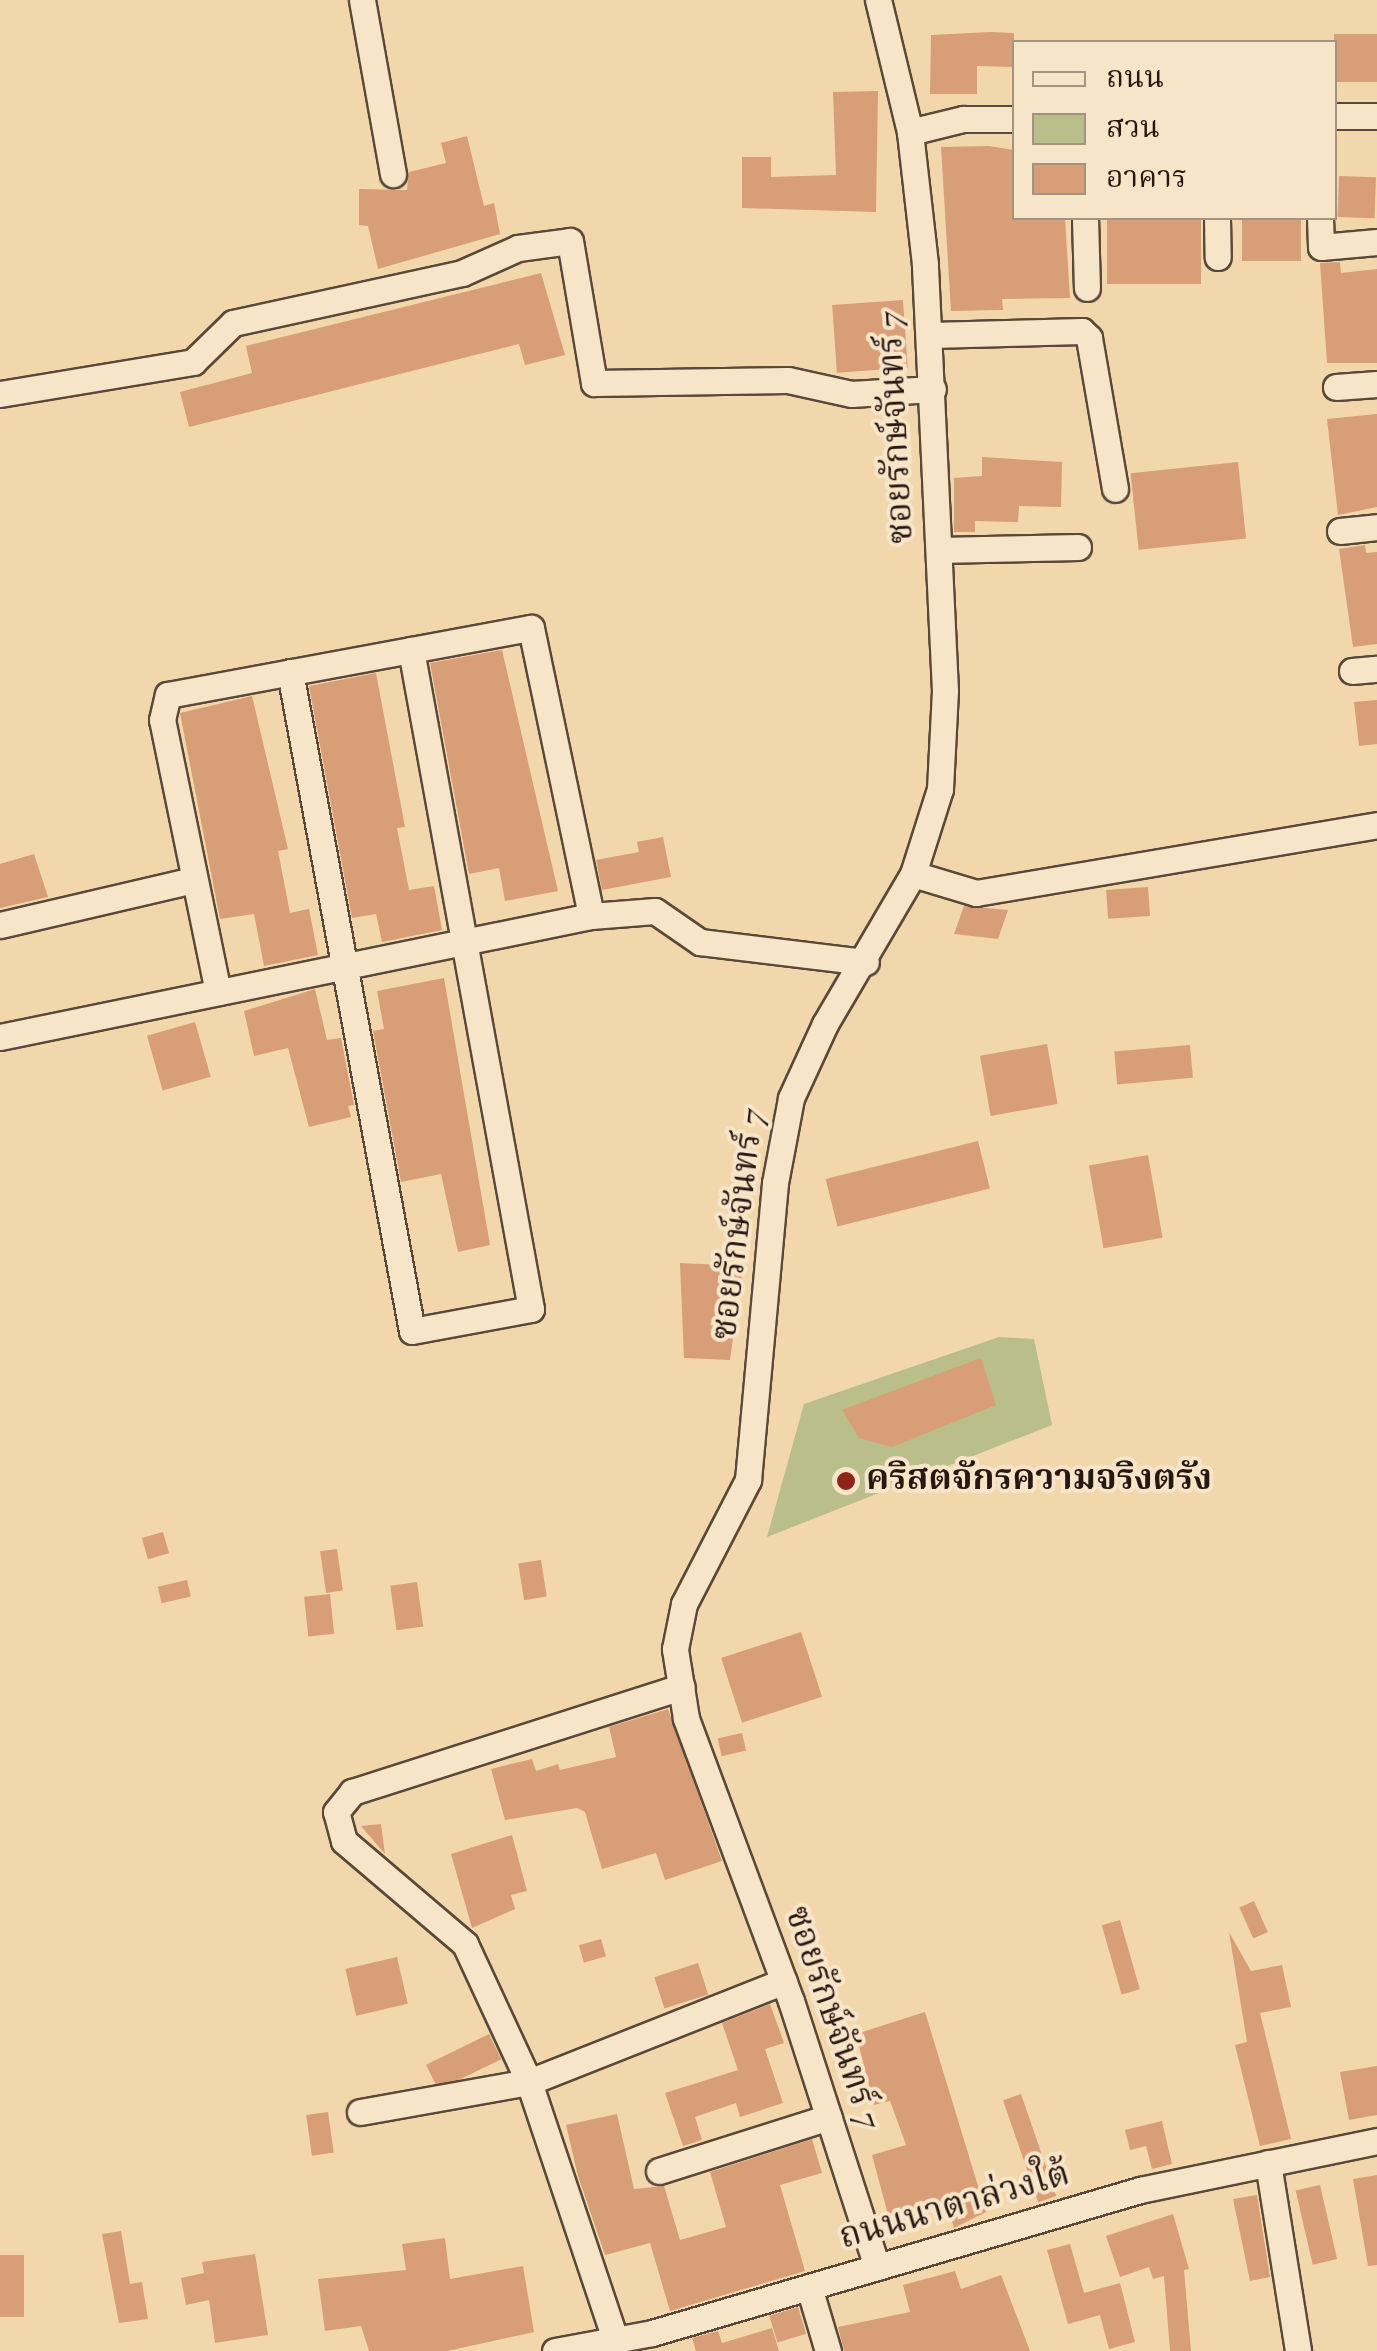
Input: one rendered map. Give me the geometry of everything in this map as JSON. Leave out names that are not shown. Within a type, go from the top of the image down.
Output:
[{"type":"street","points":[[362,0],[393,174]]},
{"type":"street","name":"ซอยรักษ์จันทร์ 7","points":[[877,2268],[784,1981],[686,1718],[675,1649],[684,1604],[748,1480],[775,1183],[791,1098],[825,1024],[866,962],[912,874],[940,789],[945,691],[930,336],[910,132],[878,0]]},
{"type":"street","points":[[1337,116],[1377,116]]},
{"type":"street","points":[[910,132],[964,119],[1012,119]]},
{"type":"street","points":[[1085,220],[1087,288]]},
{"type":"street","points":[[1216,220],[1218,257]]},
{"type":"street","points":[[1320,220],[1321,248],[1377,242]]},
{"type":"street","points":[[0,394],[194,362],[233,322],[462,273],[518,248],[570,241],[594,383],[788,380],[852,394],[933,389]]},
{"type":"street","points":[[930,336],[1082,331],[1089,338],[1115,489]]},
{"type":"street","points":[[1336,388],[1377,384]]},
{"type":"street","points":[[1340,531],[1377,528]]},
{"type":"street","points":[[939,550],[1078,547]]},
{"type":"street","points":[[218,992],[161,707],[168,695],[531,628],[591,916]]},
{"type":"street","points":[[290,672],[412,1331],[531,1309],[411,650]]},
{"type":"street","points":[[912,874],[976,893],[1377,825]]},
{"type":"street","points":[[0,926],[193,880]]},
{"type":"street","points":[[0,1037],[343,963],[591,916],[655,911],[700,942],[866,962]]},
{"type":"street","points":[[616,2342],[529,2082],[466,1944],[344,1841],[336,1812],[352,1792],[682,1687]]},
{"type":"street","points":[[360,2112],[529,2082],[784,1981]]},
{"type":"street","points":[[659,2172],[829,2117]]},
{"type":"street","name":"ถนนนาตาล่วงใต้","points":[[555,2351],[616,2342],[653,2342],[809,2286],[1140,2190],[1377,2141]]},
{"type":"street","points":[[1268,2163],[1298,2351]]},
{"type":"street","points":[[809,2286],[828,2351]]},
{"type":"green space","name":"คริสตจักรความจริงตรัง","points":[[999,1337],[1034,1339],[1052,1425],[767,1537],[804,1404]]},
{"type":"building","points":[[1014,33],[1012,67],[977,66],[977,94],[930,94],[931,35]]},
{"type":"building","points":[[1334,34],[1377,34],[1377,82],[1337,82]]},
{"type":"building","points":[[878,91],[876,212],[742,208],[742,157],[771,157],[771,177],[836,175],[833,92]]},
{"type":"building","points":[[467,136],[484,206],[494,203],[500,234],[378,269],[368,226],[359,225],[359,189],[407,190],[409,172],[446,163],[441,143]]},
{"type":"building","points":[[941,147],[1012,150],[1012,220],[1065,220],[1070,298],[1002,299],[1003,310],[951,311]]},
{"type":"building","points":[[1339,176],[1376,177],[1375,218],[1338,217]]},
{"type":"building","points":[[1107,220],[1201,220],[1201,284],[1107,284]]},
{"type":"building","points":[[1242,220],[1301,220],[1301,261],[1242,261]]},
{"type":"building","points":[[1340,262],[1341,273],[1377,269],[1377,363],[1327,363],[1320,263]]},
{"type":"building","points":[[541,273],[565,355],[525,365],[519,344],[189,427],[180,392],[252,373],[246,346]]},
{"type":"building","points":[[903,300],[908,368],[837,373],[832,305]]},
{"type":"building","points":[[1377,414],[1377,507],[1338,515],[1327,419]]},
{"type":"building","points":[[982,457],[1062,462],[1061,507],[1019,506],[1018,522],[975,521],[975,532],[954,532],[954,478],[982,476]]},
{"type":"building","points":[[1238,462],[1246,539],[1139,550],[1131,473]]},
{"type":"building","points":[[1365,545],[1366,553],[1377,552],[1377,644],[1353,647],[1339,549]]},
{"type":"building","points":[[502,650],[558,891],[505,901],[499,868],[469,874],[430,663]]},
{"type":"building","points":[[376,673],[405,827],[397,828],[409,890],[434,886],[442,930],[382,942],[376,914],[352,918],[309,686]]},
{"type":"building","points":[[252,696],[288,849],[278,851],[290,913],[309,909],[318,955],[264,966],[254,914],[220,919],[180,713]]},
{"type":"building","points":[[1377,700],[1377,744],[1359,746],[1354,702]]},
{"type":"building","points":[[663,837],[671,877],[602,890],[596,860],[639,852],[637,842]]},
{"type":"building","points":[[34,854],[48,897],[0,908],[0,864]]},
{"type":"building","points":[[1148,887],[1150,916],[1108,919],[1106,890]]},
{"type":"building","points":[[964,906],[1008,910],[998,939],[954,934]]},
{"type":"building","points":[[444,978],[490,1245],[458,1252],[441,1174],[401,1182],[373,1031],[384,1029],[377,991]]},
{"type":"building","points":[[315,989],[327,1040],[341,1038],[354,1105],[348,1106],[351,1117],[309,1127],[288,1048],[254,1056],[244,1011]]},
{"type":"building","points":[[195,1022],[211,1077],[163,1091],[147,1036]]},
{"type":"building","points":[[1047,1044],[1058,1104],[991,1116],[980,1056]]},
{"type":"building","points":[[1190,1045],[1193,1078],[1117,1084],[1114,1052]]},
{"type":"building","points":[[978,1141],[990,1189],[838,1227],[826,1179]]},
{"type":"building","points":[[1148,1155],[1163,1238],[1103,1248],[1089,1165]]},
{"type":"building","points":[[680,1263],[743,1266],[730,1360],[684,1358]]},
{"type":"building","points":[[981,1358],[996,1405],[892,1447],[859,1438],[842,1410]]},
{"type":"building","points":[[163,1532],[169,1553],[148,1559],[142,1538]]},
{"type":"building","points":[[337,1549],[343,1591],[326,1593],[320,1551]]},
{"type":"building","points":[[541,1560],[547,1597],[524,1600],[518,1564]]},
{"type":"building","points":[[187,1580],[191,1597],[162,1603],[158,1587]]},
{"type":"building","points":[[417,1582],[423,1627],[397,1630],[390,1586]]},
{"type":"building","points":[[330,1594],[334,1634],[308,1636],[304,1597]]},
{"type":"building","points":[[801,1632],[822,1697],[742,1723],[721,1658]]},
{"type":"building","points":[[668,1709],[722,1861],[665,1880],[656,1853],[602,1869],[585,1812],[577,1808],[505,1820],[491,1769],[532,1759],[536,1771],[558,1764],[560,1770],[616,1757],[609,1727]]},
{"type":"building","points":[[742,1733],[746,1751],[722,1756],[718,1739]]},
{"type":"building","points":[[381,1824],[385,1854],[361,1826]]},
{"type":"building","points":[[512,1835],[527,1891],[511,1895],[515,1909],[472,1928],[451,1854]]},
{"type":"building","points":[[1254,1901],[1268,1932],[1253,1939],[1239,1908]]},
{"type":"building","points":[[1120,1920],[1140,1989],[1122,1994],[1102,1925]]},
{"type":"building","points":[[1229,1932],[1251,1971],[1282,1965],[1291,2007],[1260,2013],[1291,2139],[1260,2146],[1235,2045],[1247,2042]]},
{"type":"building","points":[[601,1939],[606,1956],[584,1963],[579,1945]]},
{"type":"building","points":[[397,1957],[408,2004],[356,2016],[345,1969]]},
{"type":"building","points":[[698,1963],[708,1994],[664,2009],[654,1977]]},
{"type":"building","points":[[770,2004],[784,2043],[765,2049],[783,2103],[740,2117],[736,2103],[695,2117],[702,2140],[683,2146],[665,2093],[738,2070],[722,2023]]},
{"type":"building","points":[[925,2012],[986,2212],[954,2228],[948,2206],[890,2222],[872,2155],[906,2145],[890,2101],[874,2105],[856,2034]]},
{"type":"building","points":[[489,2034],[501,2059],[438,2090],[426,2065]]},
{"type":"building","points":[[1377,2066],[1377,2115],[1349,2120],[1340,2072]]},
{"type":"building","points":[[1021,2094],[1056,2196],[1038,2202],[1003,2100]]},
{"type":"building","points":[[328,2112],[334,2153],[312,2156],[306,2115]]},
{"type":"building","points":[[617,2114],[634,2189],[664,2186],[680,2240],[726,2227],[710,2172],[812,2139],[822,2173],[780,2185],[805,2271],[670,2311],[650,2243],[605,2255],[578,2176],[566,2125]]},
{"type":"building","points":[[1162,2121],[1172,2164],[1152,2169],[1146,2146],[1130,2150],[1125,2130]]},
{"type":"building","points":[[1377,2175],[1377,2265],[1368,2266],[1353,2179]]},
{"type":"building","points":[[1320,2185],[1337,2259],[1313,2265],[1296,2191]]},
{"type":"building","points":[[1257,2195],[1270,2277],[1250,2281],[1233,2199]]},
{"type":"building","points":[[1173,2214],[1189,2269],[1184,2270],[1191,2351],[1170,2351],[1164,2276],[1153,2279],[1149,2267],[1120,2277],[1106,2236]]},
{"type":"building","points":[[121,2231],[130,2284],[142,2282],[148,2319],[119,2323],[102,2234]]},
{"type":"building","points":[[445,2238],[450,2279],[523,2266],[534,2332],[447,2351],[369,2351],[361,2326],[325,2331],[318,2279],[406,2270],[402,2244]]},
{"type":"building","points":[[1070,2244],[1084,2293],[1120,2283],[1135,2342],[1109,2349],[1100,2315],[1068,2324],[1047,2250]]},
{"type":"building","points":[[255,2254],[268,2335],[215,2343],[209,2300],[186,2305],[181,2278],[204,2273],[202,2262]]},
{"type":"building","points":[[0,2255],[24,2255],[24,2317],[0,2317]]},
{"type":"building","points":[[955,2271],[961,2289],[1001,2275],[1030,2351],[844,2351],[838,2327],[910,2312],[903,2285]]},
{"type":"building","points":[[798,2307],[806,2334],[777,2343],[769,2316]]},
{"type":"building","points":[[772,2328],[779,2351],[696,2351],[692,2338],[718,2331],[722,2343]]},
{"type":"place","name":"คริสตจักรความจริงตรัง","points":[[846,1481]]}]
